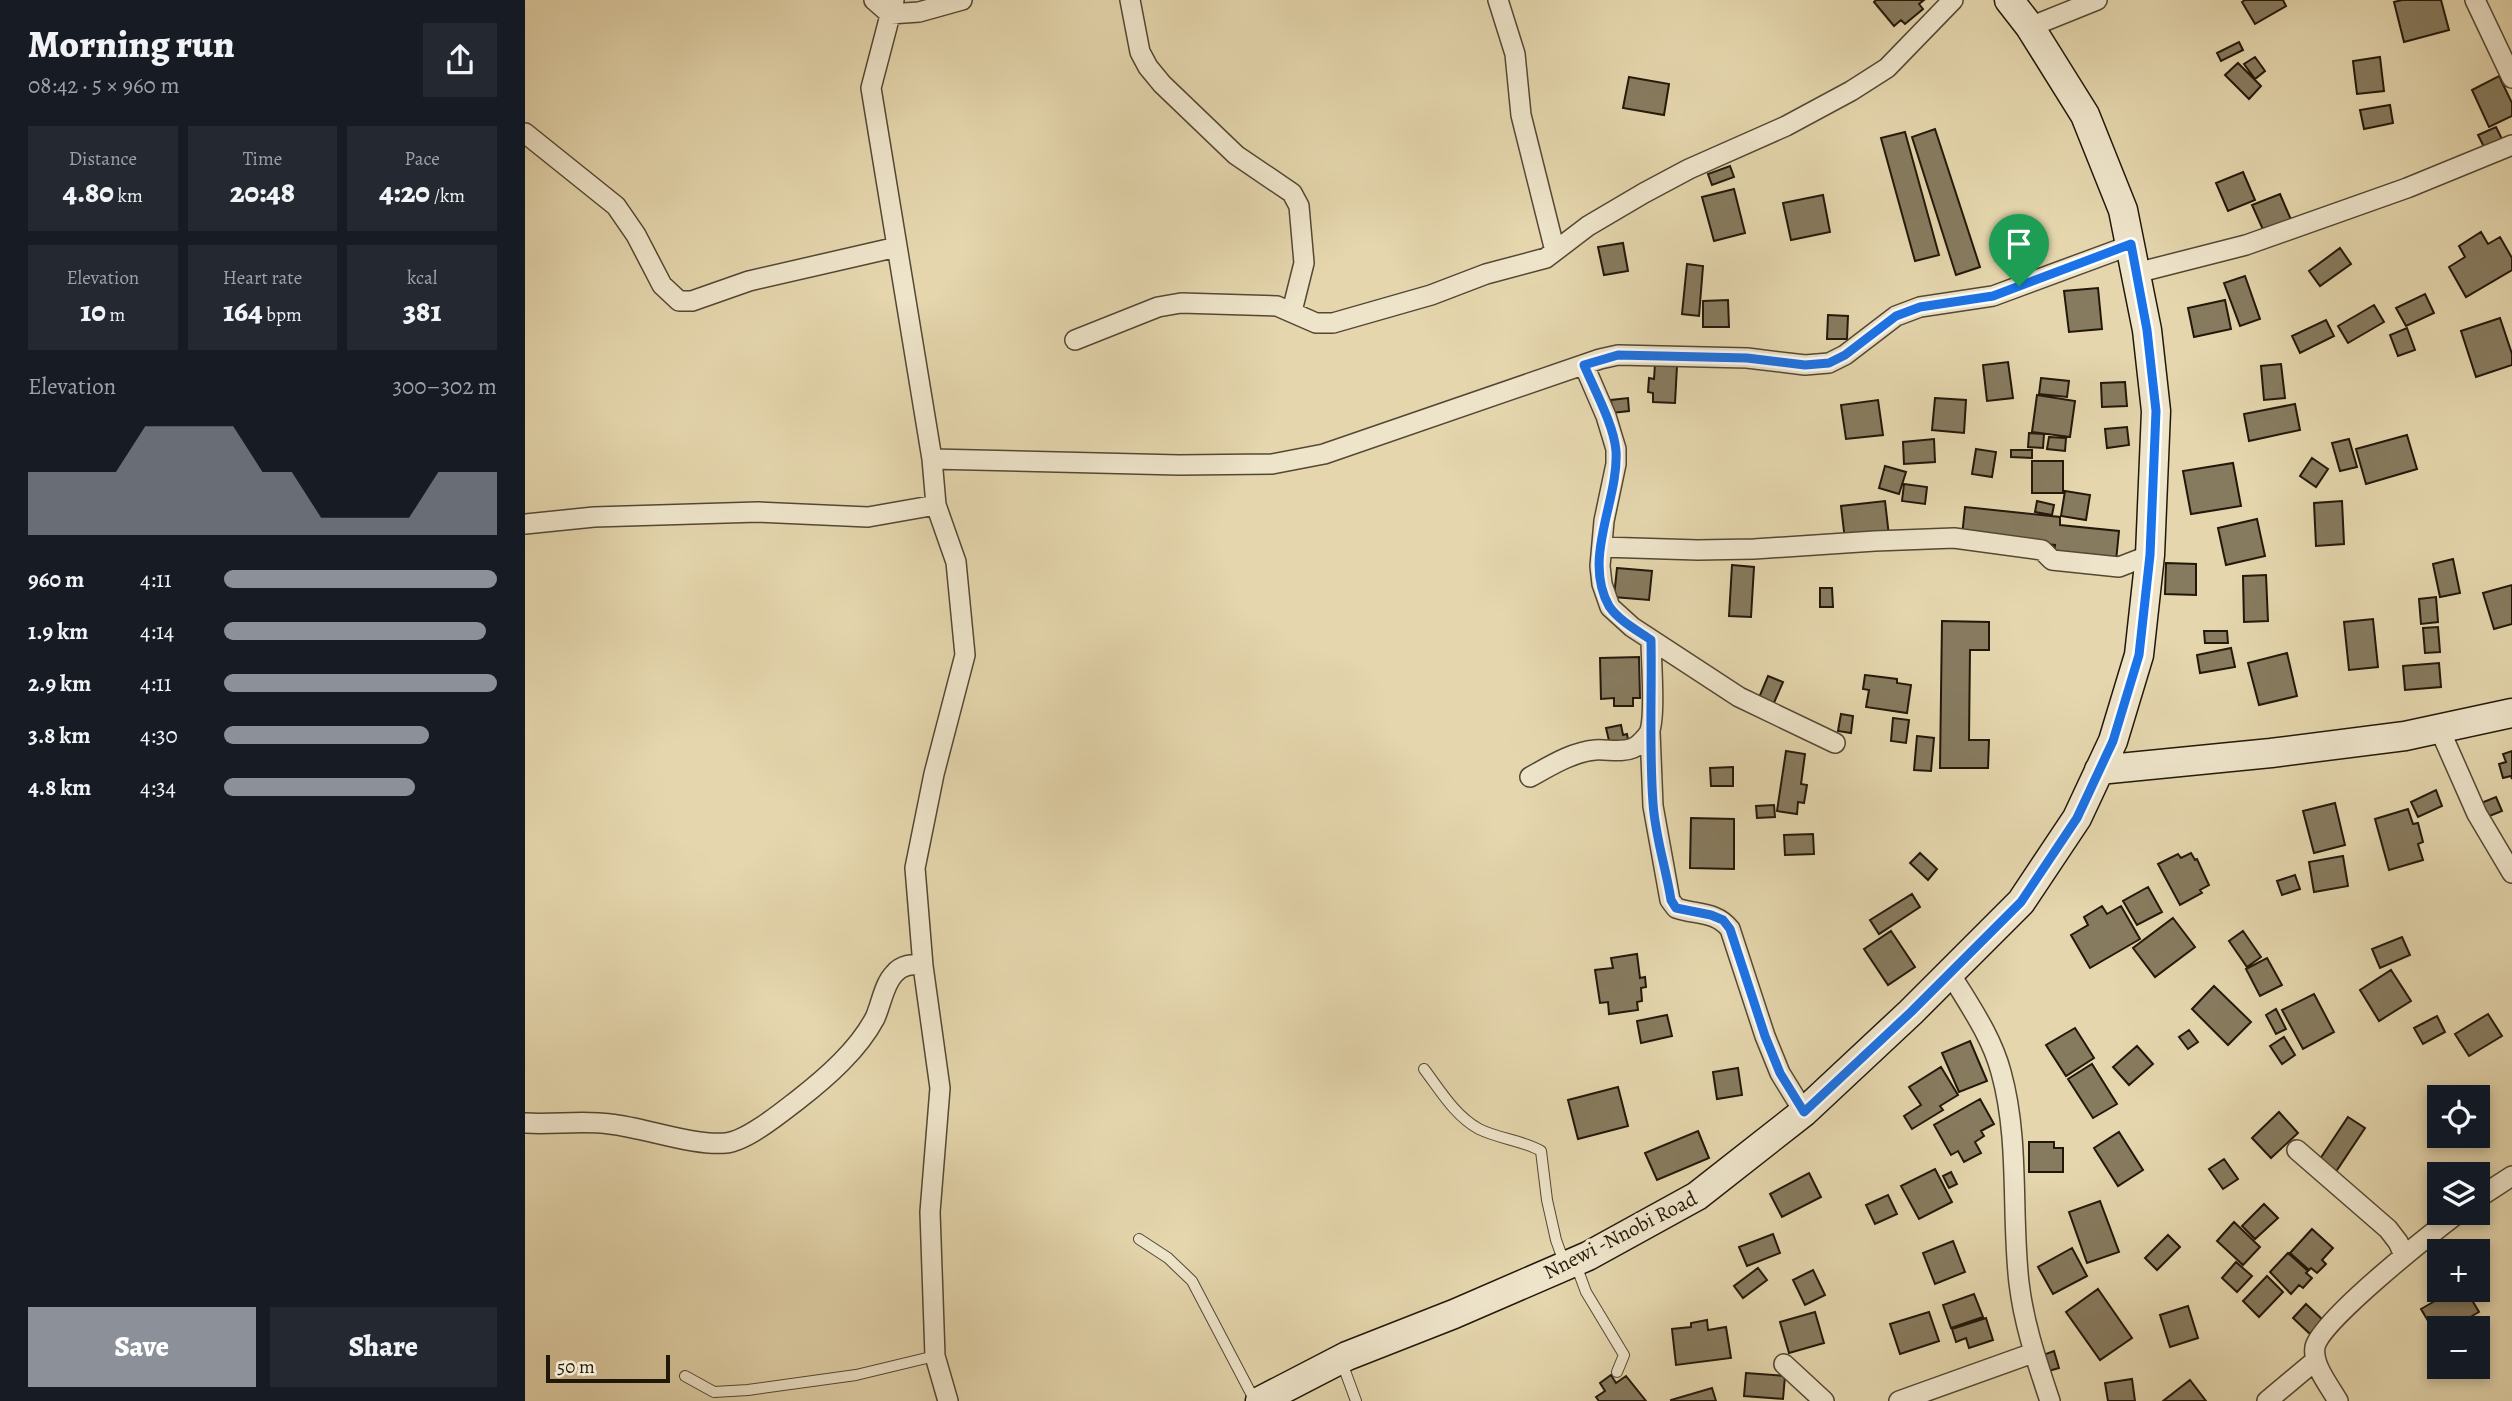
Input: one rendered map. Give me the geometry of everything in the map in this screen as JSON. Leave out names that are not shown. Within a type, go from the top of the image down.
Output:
[{"type":"main road","name":"Nnewi -Nnobi Road","points":[[1258,1401],[1341,1360],[1570,1264],[1697,1196],[1804,1112],[1950,973],[2021,902],[2077,818],[2113,741],[2139,655],[2150,555],[2156,411],[2147,330],[2123,210],[2085,115],[2030,27],[2008,0]]},
{"type":"main road","points":[[2099,770],[2405,736],[2512,713]]},
{"type":"street","points":[[874,0],[892,7],[919,12],[962,0]]},
{"type":"street","points":[[1130,0],[1140,52],[1148,67],[1162,84],[1236,155],[1292,193],[1299,206],[1304,263],[1292,311]]},
{"type":"street","points":[[1498,0],[1514,54],[1521,115],[1555,251]]},
{"type":"street","points":[[1075,340],[1158,307],[1181,303],[1277,306],[1316,323],[1333,323],[1431,295],[1486,274],[1546,258],[1588,226],[1644,193],[1689,169],[1786,126],[1851,91],[1887,68],[1953,0]]},
{"type":"street","points":[[2475,0],[2512,78]]},
{"type":"street","points":[[2030,27],[2094,1]]},
{"type":"street","points":[[892,7],[871,89],[932,459],[936,505],[956,562],[965,655],[934,774],[915,868],[923,967],[940,1088],[930,1212],[935,1356],[948,1401]]},
{"type":"street","points":[[525,133],[616,206],[636,235],[662,285],[679,301],[692,301],[749,281],[897,247]]},
{"type":"street","points":[[2136,273],[2246,245],[2407,188],[2512,145]]},
{"type":"street","points":[[932,459],[1179,465],[1272,464],[1324,454],[1609,357],[1632,355],[1747,358],[1805,365],[1829,363],[1845,355],[1896,316],[1920,307],[1993,296],[2131,244]]},
{"type":"street","points":[[1584,365],[1606,416],[1616,449],[1616,464],[1604,521],[1602,547],[1602,584],[1610,607],[1632,627],[1739,697],[1835,743]]},
{"type":"street","points":[[525,524],[594,517],[758,512],[868,517],[936,505]]},
{"type":"street","points":[[1602,547],[1753,549],[1954,538],[2042,550],[2052,560],[2119,567],[2150,555]]},
{"type":"street","points":[[1651,640],[1650,732],[1653,806],[1671,900],[1676,908],[1723,920],[1730,929],[1765,1036],[1780,1073],[1804,1112]]},
{"type":"street","points":[[2439,728],[2477,814],[2512,873]]},
{"type":"street","points":[[1530,777],[1559,761],[1593,750],[1633,748],[1650,732]]},
{"type":"street","points":[[525,1123],[607,1123],[704,1142],[729,1143],[762,1126],[839,1064],[860,1040],[874,1018],[893,974],[914,964],[923,967]]},
{"type":"street","points":[[1950,973],[1989,1036],[2001,1071],[2009,1112],[2019,1282],[2027,1332],[2050,1401]]},
{"type":"street","points":[[2297,1150],[2388,1230],[2405,1255]]},
{"type":"street","points":[[2490,1190],[2512,1176]]},
{"type":"street","points":[[2337,1401],[2316,1360],[2318,1340],[2339,1315],[2405,1255],[2443,1225]]},
{"type":"street","points":[[1899,1401],[2033,1353]]},
{"type":"street","points":[[2267,1401],[2316,1360]]},
{"type":"street","points":[[1784,1364],[1824,1401]]},
{"type":"lane","points":[[1424,1069],[1457,1112],[1478,1128],[1541,1151],[1546,1200],[1556,1240],[1623,1355],[1617,1372]]},
{"type":"lane","points":[[1139,1239],[1168,1258],[1192,1281],[1258,1401]]},
{"type":"lane","points":[[685,1376],[715,1392],[740,1391],[856,1375],[935,1356]]},
{"type":"lane","points":[[1341,1360],[1356,1401]]},
{"type":"building","points":[[1924,0],[1919,4],[1923,9],[1905,24],[1901,20],[1894,26],[1874,2]]},
{"type":"building","points":[[2283,0],[2286,6],[2255,24],[2242,2]]},
{"type":"building","points":[[2441,0],[2449,30],[2404,42],[2394,2]]},
{"type":"building","points":[[2239,42],[2243,50],[2221,61],[2217,53]]},
{"type":"building","points":[[2255,57],[2265,71],[2255,79],[2244,64]]},
{"type":"building","points":[[2380,57],[2384,91],[2357,94],[2353,61]]},
{"type":"building","points":[[2238,63],[2261,86],[2249,99],[2225,75]]},
{"type":"building","points":[[2499,76],[2512,103],[2512,116],[2489,127],[2472,90]]},
{"type":"building","points":[[1629,77],[1669,84],[1664,115],[1623,108]]},
{"type":"building","points":[[2390,105],[2393,123],[2364,129],[2360,110]]},
{"type":"building","points":[[2496,127],[2502,139],[2484,147],[2478,135]]},
{"type":"building","points":[[1935,129],[1980,267],[1956,275],[1912,137]]},
{"type":"building","points":[[1905,132],[1939,255],[1915,261],[1881,138]]},
{"type":"building","points":[[1730,166],[1734,177],[1712,185],[1708,174]]},
{"type":"building","points":[[2243,172],[2255,200],[2228,211],[2216,183]]},
{"type":"building","points":[[1734,189],[1745,233],[1714,241],[1702,197]]},
{"type":"building","points":[[2280,194],[2292,222],[2265,234],[2252,205]]},
{"type":"building","points":[[1823,195],[1830,232],[1791,240],[1783,203]]},
{"type":"building","points":[[2481,232],[2488,244],[2500,237],[2512,258],[2512,270],[2466,297],[2449,267],[2465,257],[2459,246]]},
{"type":"building","points":[[1623,243],[1628,271],[1604,275],[1598,247]]},
{"type":"building","points":[[2340,248],[2351,264],[2320,286],[2309,271]]},
{"type":"building","points":[[1687,264],[1703,266],[1699,316],[1682,314]]},
{"type":"building","points":[[2245,276],[2260,319],[2240,326],[2224,283]]},
{"type":"building","points":[[2098,288],[2102,329],[2069,332],[2064,291]]},
{"type":"building","points":[[2425,294],[2434,313],[2406,326],[2396,308]]},
{"type":"building","points":[[1728,300],[1729,327],[1703,327],[1703,301]]},
{"type":"building","points":[[2225,300],[2231,329],[2194,337],[2188,308]]},
{"type":"building","points":[[2374,305],[2384,322],[2348,343],[2338,326]]},
{"type":"building","points":[[1828,315],[1848,316],[1847,339],[1827,339]]},
{"type":"building","points":[[2500,318],[2512,354],[2512,365],[2476,377],[2461,331]]},
{"type":"building","points":[[2326,320],[2334,336],[2300,353],[2292,336]]},
{"type":"building","points":[[2407,328],[2415,350],[2398,356],[2390,335]]},
{"type":"building","points":[[2008,362],[2013,398],[1987,401],[1983,365]]},
{"type":"building","points":[[1655,364],[1677,366],[1675,403],[1653,402],[1653,393],[1648,392],[1649,378],[1654,379]]},
{"type":"building","points":[[2281,364],[2285,398],[2264,400],[2261,366]]},
{"type":"building","points":[[2041,378],[2069,381],[2067,397],[2039,394]]},
{"type":"building","points":[[2125,382],[2127,406],[2102,407],[2101,383]]},
{"type":"building","points":[[2037,395],[2075,401],[2070,437],[2032,432]]},
{"type":"building","points":[[1628,398],[1629,411],[1612,413],[1611,400]]},
{"type":"building","points":[[1935,398],[1966,400],[1964,433],[1932,430]]},
{"type":"building","points":[[1878,400],[1883,435],[1846,439],[1841,405]]},
{"type":"building","points":[[2295,404],[2300,430],[2249,441],[2244,414]]},
{"type":"building","points":[[2127,427],[2129,445],[2107,448],[2105,429]]},
{"type":"building","points":[[2029,433],[2044,434],[2043,448],[2028,447]]},
{"type":"building","points":[[2407,435],[2417,469],[2366,484],[2356,449]]},
{"type":"building","points":[[2049,437],[2066,438],[2065,451],[2047,449]]},
{"type":"building","points":[[1934,439],[1935,462],[1904,464],[1903,442]]},
{"type":"building","points":[[2349,439],[2357,467],[2340,471],[2332,443]]},
{"type":"building","points":[[1976,449],[1996,452],[1992,477],[1972,474]]},
{"type":"building","points":[[2011,450],[2032,450],[2032,458],[2011,457]]},
{"type":"building","points":[[2312,458],[2328,469],[2316,487],[2300,476]]},
{"type":"building","points":[[2032,461],[2063,461],[2063,493],[2032,493]]},
{"type":"building","points":[[2233,463],[2241,506],[2191,514],[2183,471]]},
{"type":"building","points":[[1885,466],[1906,472],[1899,494],[1879,488]]},
{"type":"building","points":[[1904,484],[1927,487],[1925,504],[1902,501]]},
{"type":"building","points":[[2065,491],[2090,495],[2086,520],[2061,516]]},
{"type":"building","points":[[1885,501],[1889,536],[1845,540],[1841,506]]},
{"type":"building","points":[[2037,501],[2054,505],[2052,515],[2035,512]]},
{"type":"building","points":[[2342,501],[2344,544],[2316,546],[2314,503]]},
{"type":"building","points":[[1965,507],[2060,517],[2060,525],[2119,531],[2116,561],[2054,555],[2055,545],[1962,536]]},
{"type":"building","points":[[2257,519],[2265,556],[2226,565],[2218,528]]},
{"type":"building","points":[[2453,559],[2460,593],[2440,597],[2433,564]]},
{"type":"building","points":[[2166,563],[2196,564],[2196,595],[2165,594]]},
{"type":"building","points":[[1732,565],[1754,567],[1751,617],[1729,616]]},
{"type":"building","points":[[1617,568],[1652,571],[1649,600],[1614,597]]},
{"type":"building","points":[[2266,575],[2268,621],[2244,622],[2243,576]]},
{"type":"building","points":[[2512,585],[2512,624],[2494,629],[2483,593]]},
{"type":"building","points":[[1820,588],[1832,588],[1833,607],[1820,607]]},
{"type":"building","points":[[2436,597],[2438,622],[2421,624],[2419,599]]},
{"type":"building","points":[[2373,619],[2378,667],[2349,670],[2344,622]]},
{"type":"building","points":[[1942,621],[1989,622],[1989,650],[1970,650],[1969,740],[1989,740],[1988,768],[1940,768]]},
{"type":"building","points":[[2438,627],[2440,652],[2425,653],[2423,628]]},
{"type":"building","points":[[2204,631],[2227,631],[2228,643],[2205,643]]},
{"type":"building","points":[[2231,648],[2235,667],[2200,673],[2197,655]]},
{"type":"building","points":[[2287,653],[2297,696],[2259,705],[2248,663]]},
{"type":"building","points":[[1639,657],[1640,698],[1633,698],[1633,706],[1614,706],[1614,698],[1601,699],[1600,658]]},
{"type":"building","points":[[2439,663],[2441,687],[2405,690],[2403,666]]},
{"type":"building","points":[[1865,675],[1897,679],[1897,683],[1911,685],[1907,713],[1866,707],[1869,690],[1863,689]]},
{"type":"building","points":[[1768,676],[1783,682],[1773,705],[1758,700]]},
{"type":"building","points":[[1841,714],[1853,716],[1851,733],[1838,731]]},
{"type":"building","points":[[1893,718],[1909,720],[1906,743],[1891,741]]},
{"type":"building","points":[[1621,725],[1623,735],[1627,734],[1629,745],[1611,749],[1606,728]]},
{"type":"building","points":[[1917,736],[1934,738],[1931,771],[1914,770]]},
{"type":"building","points":[[1786,751],[1805,754],[1801,784],[1807,785],[1804,803],[1798,802],[1797,814],[1777,811]]},
{"type":"building","points":[[2512,751],[2512,779],[2511,776],[2503,778],[2499,764],[2506,762],[2503,754]]},
{"type":"building","points":[[1733,767],[1733,786],[1711,786],[1710,768]]},
{"type":"building","points":[[2436,790],[2442,806],[2418,817],[2411,802]]},
{"type":"building","points":[[2496,797],[2502,811],[2487,817],[2481,803]]},
{"type":"building","points":[[2335,803],[2345,845],[2314,853],[2303,811]]},
{"type":"building","points":[[1774,805],[1775,817],[1757,818],[1756,806]]},
{"type":"building","points":[[2408,809],[2413,824],[2418,823],[2423,842],[2418,844],[2423,860],[2389,870],[2375,819]]},
{"type":"building","points":[[1691,818],[1734,819],[1734,869],[1690,868]]},
{"type":"building","points":[[1813,834],[1814,854],[1785,855],[1784,835]]},
{"type":"building","points":[[1920,853],[1937,869],[1928,880],[1910,863]]},
{"type":"building","points":[[2191,853],[2195,860],[2197,859],[2209,885],[2200,890],[2202,893],[2180,905],[2158,864],[2178,854],[2181,858]]},
{"type":"building","points":[[2343,856],[2348,886],[2314,892],[2309,862]]},
{"type":"building","points":[[2295,875],[2300,889],[2282,895],[2277,881]]},
{"type":"building","points":[[2148,887],[2162,912],[2137,925],[2123,901]]},
{"type":"building","points":[[1912,894],[1920,907],[1879,934],[1870,920]]},
{"type":"building","points":[[2102,906],[2107,914],[2121,906],[2140,939],[2090,968],[2071,935],[2088,925],[2084,917]]},
{"type":"building","points":[[2173,918],[2195,947],[2155,977],[2133,948]]},
{"type":"building","points":[[1891,931],[1915,967],[1888,985],[1864,949]]},
{"type":"building","points":[[2243,931],[2261,957],[2247,967],[2229,941]]},
{"type":"building","points":[[2402,937],[2410,955],[2380,968],[2372,949]]},
{"type":"building","points":[[1637,954],[1640,978],[1645,977],[1646,987],[1641,988],[1642,1001],[1637,1002],[1638,1010],[1609,1014],[1608,1002],[1600,1003],[1595,970],[1613,968],[1611,958]]},
{"type":"building","points":[[2267,958],[2282,985],[2260,996],[2246,969]]},
{"type":"building","points":[[2391,970],[2411,1001],[2379,1021],[2360,990]]},
{"type":"building","points":[[2214,986],[2251,1022],[2228,1045],[2192,1009]]},
{"type":"building","points":[[2314,994],[2334,1032],[2303,1049],[2282,1010]]},
{"type":"building","points":[[2276,1009],[2286,1029],[2276,1034],[2266,1015]]},
{"type":"building","points":[[2488,1014],[2502,1036],[2469,1056],[2455,1034]]},
{"type":"building","points":[[1667,1015],[1672,1036],[1641,1043],[1637,1021]]},
{"type":"building","points":[[2437,1016],[2445,1032],[2423,1044],[2414,1028]]},
{"type":"building","points":[[2075,1028],[2094,1058],[2066,1076],[2046,1045]]},
{"type":"building","points":[[2189,1030],[2198,1042],[2188,1049],[2179,1037]]},
{"type":"building","points":[[2284,1037],[2295,1055],[2282,1064],[2270,1046]]},
{"type":"building","points":[[1970,1041],[1987,1081],[1959,1092],[1942,1053]]},
{"type":"building","points":[[2137,1046],[2153,1064],[2129,1085],[2113,1067]]},
{"type":"building","points":[[2092,1064],[2117,1104],[2093,1118],[2068,1079]]},
{"type":"building","points":[[1941,1067],[1958,1095],[1940,1106],[1943,1110],[1912,1129],[1904,1116],[1921,1105],[1909,1087]]},
{"type":"building","points":[[1738,1068],[1742,1095],[1717,1099],[1713,1072]]},
{"type":"building","points":[[1618,1087],[1628,1126],[1578,1139],[1568,1100]]},
{"type":"building","points":[[1980,1099],[1994,1124],[1981,1131],[1984,1136],[1975,1142],[1981,1153],[1964,1162],[1958,1151],[1951,1155],[1934,1125]]},
{"type":"building","points":[[2279,1112],[2298,1133],[2271,1158],[2252,1138]]},
{"type":"building","points":[[2348,1117],[2365,1128],[2335,1173],[2318,1162]]},
{"type":"building","points":[[1698,1131],[1709,1158],[1657,1180],[1645,1153]]},
{"type":"building","points":[[2119,1132],[2143,1170],[2118,1186],[2094,1148]]},
{"type":"building","points":[[2029,1142],[2054,1142],[2054,1148],[2063,1148],[2063,1172],[2029,1172]]},
{"type":"building","points":[[2224,1159],[2238,1179],[2223,1189],[2209,1169]]},
{"type":"building","points":[[1935,1169],[1952,1202],[1919,1219],[1901,1186]]},
{"type":"building","points":[[1951,1172],[1957,1184],[1949,1188],[1943,1176]]},
{"type":"building","points":[[1809,1173],[1821,1197],[1782,1217],[1770,1194]]},
{"type":"building","points":[[1888,1195],[1897,1214],[1875,1224],[1866,1205]]},
{"type":"building","points":[[2100,1201],[2119,1252],[2087,1263],[2069,1212]]},
{"type":"building","points":[[2264,1204],[2278,1218],[2255,1239],[2242,1226]]},
{"type":"building","points":[[2234,1222],[2260,1247],[2243,1265],[2217,1241]]},
{"type":"building","points":[[2312,1229],[2333,1248],[2322,1260],[2326,1264],[2317,1273],[2311,1268],[2309,1270],[2290,1253]]},
{"type":"building","points":[[1773,1234],[1780,1253],[1747,1266],[1739,1247]]},
{"type":"building","points":[[2168,1235],[2180,1247],[2157,1270],[2145,1258]]},
{"type":"building","points":[[1953,1241],[1965,1272],[1935,1284],[1923,1253]]},
{"type":"building","points":[[2072,1248],[2087,1276],[2053,1294],[2038,1267]]},
{"type":"building","points":[[2288,1253],[2312,1278],[2303,1288],[2299,1285],[2291,1294],[2270,1272]]},
{"type":"building","points":[[2236,1262],[2252,1276],[2237,1292],[2222,1278]]},
{"type":"building","points":[[1758,1268],[1767,1280],[1743,1298],[1734,1286]]},
{"type":"building","points":[[1813,1270],[1825,1295],[1805,1305],[1793,1280]]},
{"type":"building","points":[[2267,1276],[2283,1292],[2259,1317],[2243,1301]]},
{"type":"building","points":[[2098,1289],[2132,1338],[2100,1360],[2066,1312]]},
{"type":"building","points":[[1974,1294],[1983,1317],[1951,1328],[1943,1305]]},
{"type":"building","points":[[2433,1302],[2473,1302],[2479,1312],[2472,1316],[2427,1316],[2427,1319],[2421,1309]]},
{"type":"building","points":[[2306,1304],[2323,1320],[2310,1334],[2293,1318]]},
{"type":"building","points":[[2188,1306],[2198,1338],[2170,1347],[2160,1315]]},
{"type":"building","points":[[1815,1312],[1824,1343],[1789,1353],[1780,1322]]},
{"type":"building","points":[[1929,1312],[1939,1341],[1900,1354],[1890,1324]]},
{"type":"building","points":[[1986,1318],[1993,1340],[1969,1348],[1966,1338],[1956,1342],[1952,1329]]},
{"type":"building","points":[[1707,1320],[1708,1330],[1726,1327],[1731,1358],[1676,1365],[1672,1329],[1691,1327],[1691,1323]]},
{"type":"building","points":[[2054,1351],[2059,1368],[2045,1372],[2040,1356]]},
{"type":"building","points":[[1746,1373],[1785,1376],[1783,1399],[1744,1396]]},
{"type":"building","points":[[1611,1375],[1616,1383],[1626,1376],[1646,1401],[1599,1401],[1596,1397],[1605,1391],[1600,1383]]},
{"type":"building","points":[[2132,1379],[2135,1401],[2108,1401],[2105,1383]]},
{"type":"building","points":[[2190,1380],[2206,1401],[2163,1401]]},
{"type":"building","points":[[1712,1388],[1716,1401],[1671,1401],[1671,1400]]},
{"type":"route","points":[[2131,244],[2147,330],[2156,411],[2150,555],[2139,655],[2113,741],[2077,818],[2021,902],[1911,1012],[1804,1112],[1780,1073],[1765,1036],[1730,929],[1723,920],[1676,908],[1671,900],[1653,806],[1650,732],[1651,640],[1610,607],[1602,584],[1600,566],[1604,521],[1616,464],[1616,449],[1606,416],[1584,365],[1618,355],[1747,358],[1805,365],[1829,363],[1845,355],[1896,316],[1920,307],[1977,300],[2019,286],[2131,244]]}]
